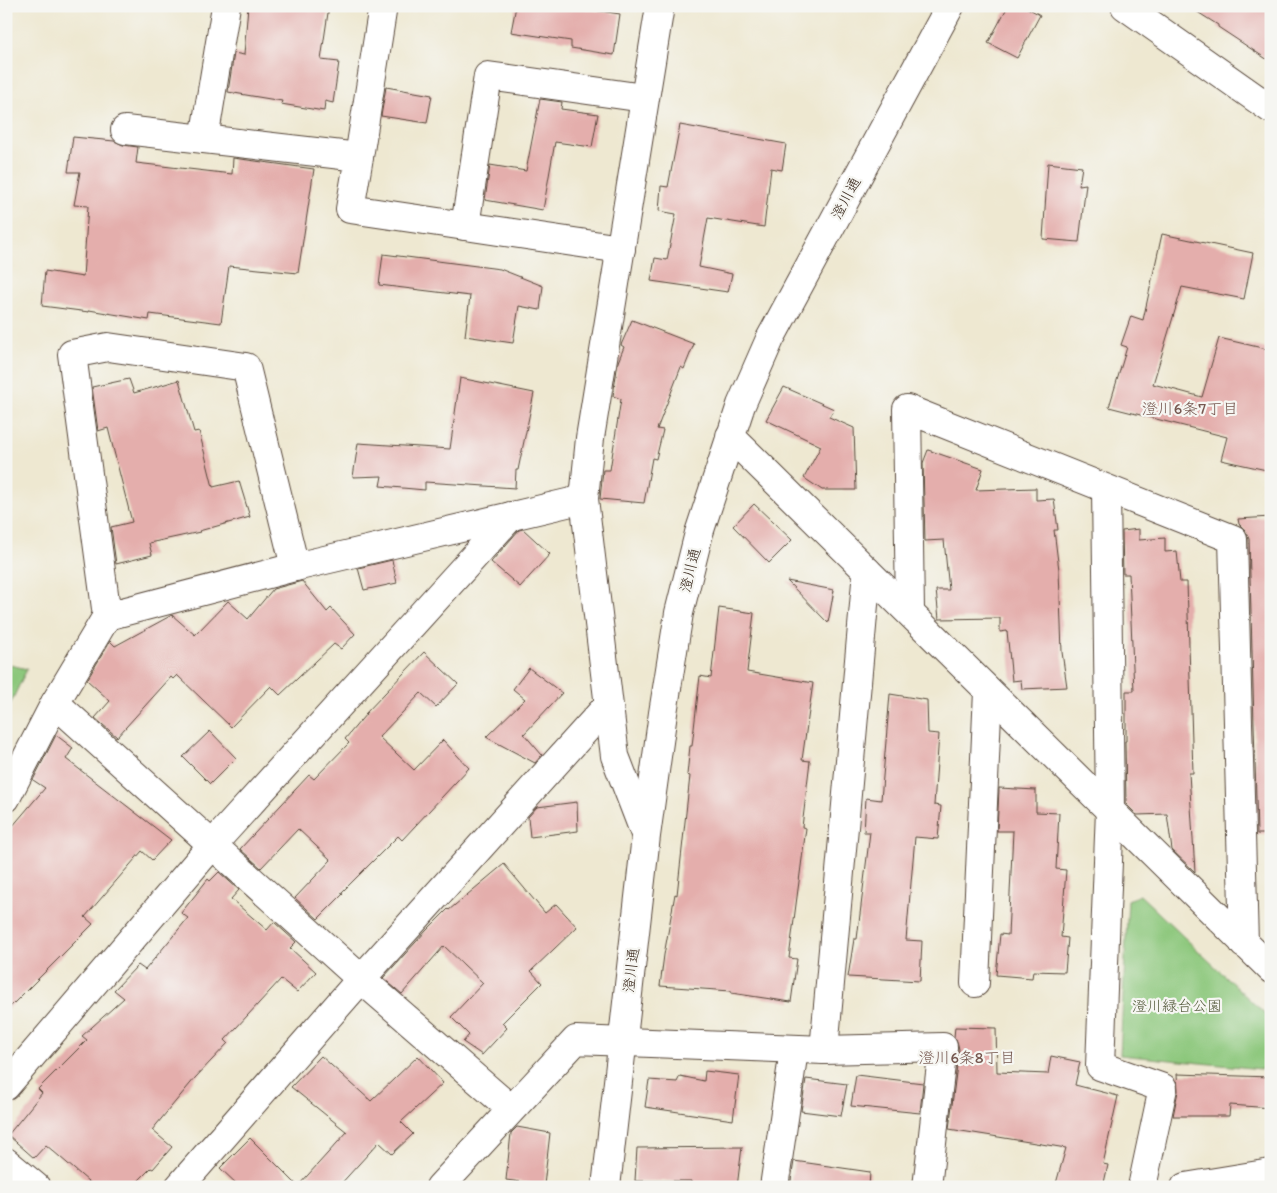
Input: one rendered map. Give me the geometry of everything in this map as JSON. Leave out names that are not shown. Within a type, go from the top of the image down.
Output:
[{"type":"street","points":[[204,139],[226,6]]},
{"type":"street","points":[[383,6],[350,209],[621,249]]},
{"type":"street","points":[[646,836],[615,756],[584,499],[590,438],[660,6]]},
{"type":"street","name":"澄川通","points":[[606,1187],[646,836],[679,613],[699,533],[741,404],[770,338],[950,6]]},
{"type":"street","points":[[1139,10],[1271,109]]},
{"type":"street","points":[[465,226],[488,76],[644,98]]},
{"type":"street","points":[[125,130],[359,157]]},
{"type":"street","points":[[6,798],[55,703],[107,616],[72,354],[108,347],[246,367],[295,567]]},
{"type":"street","points":[[910,611],[907,409],[1233,539],[1244,944]]},
{"type":"street","points":[[730,436],[910,611],[988,691],[1271,969]]},
{"type":"street","points":[[1106,489],[1110,810],[1100,1066],[1163,1088],[1142,1187]]},
{"type":"street","points":[[107,616],[295,567],[584,499]]},
{"type":"street","points":[[6,1086],[213,844],[511,516]]},
{"type":"street","points":[[824,1050],[867,571]]},
{"type":"street","points":[[975,983],[988,691]]},
{"type":"street","points":[[55,703],[361,979],[510,1109]]},
{"type":"street","points":[[179,1187],[361,979],[608,705]]},
{"type":"street","points":[[440,1187],[510,1109],[576,1040],[794,1050],[944,1047],[927,1187]]},
{"type":"street","points":[[774,1187],[794,1050]]},
{"type":"street","points":[[6,1162],[36,1187]]},
{"type":"street","points":[[1185,1187],[1271,1173]]},
{"type":"green space","points":[[6,664],[27,669],[6,713]]},
{"type":"green space","name":"澄川緑台公園","points":[[1140,895],[1271,1020],[1271,1070],[1120,1055],[1128,900]]},
{"type":"building","points":[[248,6],[329,6],[321,60],[339,62],[333,103],[325,101],[324,111],[281,104],[282,101],[228,92],[234,53],[244,55]]},
{"type":"building","points":[[516,6],[568,6],[620,14],[614,55],[571,48],[571,41],[511,32]]},
{"type":"building","points":[[1008,6],[1024,6],[1040,15],[1017,58],[988,43]]},
{"type":"building","points":[[1188,6],[1271,6],[1271,62],[1218,27],[1218,25]]},
{"type":"building","points":[[386,87],[432,95],[427,123],[381,116]]},
{"type":"building","points":[[540,99],[562,102],[561,109],[598,114],[592,147],[555,142],[543,210],[485,200],[490,165],[526,171]]},
{"type":"building","points":[[680,125],[786,144],[782,170],[771,168],[764,227],[708,218],[699,267],[732,274],[728,292],[651,281],[655,258],[667,260],[676,214],[659,211],[661,186],[668,187]]},
{"type":"building","points":[[73,137],[114,141],[123,145],[138,147],[136,163],[232,174],[233,158],[314,169],[298,273],[229,266],[221,323],[150,314],[149,320],[89,310],[89,312],[42,306],[45,271],[83,277],[88,206],[74,205],[80,172],[68,172]]},
{"type":"building","points":[[1048,163],[1082,167],[1079,185],[1086,184],[1079,242],[1043,239]]},
{"type":"building","points":[[1162,234],[1253,253],[1244,299],[1182,287],[1153,384],[1202,397],[1219,338],[1271,350],[1271,471],[1221,460],[1227,437],[1109,407],[1127,347],[1121,345],[1131,316],[1143,320]]},
{"type":"building","points":[[383,254],[500,269],[543,286],[540,310],[519,306],[513,343],[465,336],[470,296],[379,285]]},
{"type":"building","points":[[632,320],[694,344],[684,369],[681,367],[657,429],[663,430],[656,459],[652,458],[644,503],[600,499],[603,470],[610,470],[621,399],[613,396],[618,362],[624,347],[621,345]]},
{"type":"building","points":[[460,378],[534,393],[518,470],[516,470],[515,488],[425,482],[425,490],[380,486],[382,476],[353,477],[358,443],[450,449]]},
{"type":"building","points":[[129,379],[134,393],[179,380],[194,432],[199,431],[213,487],[239,481],[250,517],[200,532],[149,543],[152,555],[116,564],[111,527],[132,522],[108,428],[98,431],[92,387]]},
{"type":"building","points":[[784,387],[834,409],[829,417],[854,428],[856,490],[822,490],[804,478],[821,446],[766,420]]},
{"type":"building","points":[[928,450],[983,469],[976,490],[1036,488],[1036,500],[1054,499],[1058,530],[1054,530],[1059,570],[1062,652],[1067,687],[1022,689],[1021,680],[1012,681],[1007,631],[1000,632],[1000,618],[939,619],[936,590],[949,590],[944,540],[925,541],[923,463]]},
{"type":"building","points":[[754,504],[792,540],[769,563],[733,526]]},
{"type":"building","points":[[1271,517],[1271,834],[1257,834],[1249,539],[1245,530],[1239,524],[1238,519]]},
{"type":"building","points":[[523,529],[550,554],[520,587],[491,562],[519,530]]},
{"type":"building","points":[[1139,529],[1139,540],[1165,538],[1165,552],[1177,551],[1180,582],[1187,582],[1193,773],[1189,773],[1195,872],[1172,850],[1167,814],[1137,815],[1126,804],[1126,691],[1134,691],[1129,574],[1123,574],[1122,531]]},
{"type":"building","points":[[392,560],[397,583],[364,590],[358,568]]},
{"type":"building","points":[[302,581],[327,612],[331,608],[355,634],[341,649],[334,644],[280,695],[271,686],[231,727],[177,675],[173,679],[171,677],[117,737],[95,718],[110,701],[87,680],[110,641],[115,646],[172,615],[195,635],[228,601],[248,619],[273,589]]},
{"type":"building","points":[[787,581],[834,590],[828,623]]},
{"type":"building","points":[[719,608],[754,613],[747,672],[813,683],[802,760],[810,761],[802,827],[806,828],[789,958],[797,959],[791,1002],[731,993],[731,991],[660,986],[675,894],[677,895],[690,776],[687,775],[690,746],[692,746],[700,676],[711,678]]},
{"type":"building","points":[[424,652],[458,684],[436,707],[421,693],[379,737],[414,770],[443,740],[469,768],[402,840],[398,836],[318,919],[295,898],[331,860],[298,829],[261,868],[240,849],[309,775],[314,779],[349,743],[345,739],[365,714]]},
{"type":"building","points":[[529,668],[562,693],[524,734],[542,755],[535,763],[486,737],[525,699],[513,689]]},
{"type":"building","points":[[890,694],[927,700],[928,733],[939,734],[934,805],[941,806],[938,839],[915,837],[906,940],[922,941],[920,981],[848,977],[854,939],[857,939],[870,832],[864,832],[866,798],[881,800]]},
{"type":"building","points":[[210,731],[236,758],[210,784],[183,757]]},
{"type":"building","points":[[56,735],[73,748],[66,759],[171,840],[152,860],[142,851],[85,917],[93,924],[6,1011],[6,834],[45,788],[33,780]]},
{"type":"building","points":[[999,788],[1036,790],[1036,812],[1059,813],[1056,869],[1066,870],[1061,937],[1068,938],[1065,972],[1033,971],[1032,978],[996,975],[1000,934],[1008,935],[1013,831],[997,831]]},
{"type":"building","points":[[577,802],[578,831],[530,837],[528,817],[537,807]]},
{"type":"building","points":[[504,864],[545,913],[556,904],[577,927],[531,971],[542,983],[502,1023],[507,1028],[482,1055],[463,1042],[469,1035],[451,1017],[483,983],[444,946],[402,994],[383,978],[448,909]]},
{"type":"building","points":[[219,872],[239,890],[231,899],[267,930],[274,922],[296,942],[290,948],[316,972],[297,992],[281,979],[225,1040],[228,1043],[195,1078],[152,1130],[172,1147],[153,1169],[151,1168],[132,1187],[95,1187],[46,1145],[34,1158],[8,1135],[42,1093],[38,1089],[87,1040],[82,1036],[124,998],[114,990],[138,965],[145,970],[188,918],[181,913],[208,879],[210,881]]},
{"type":"building","points":[[955,1027],[996,1028],[997,1072],[1048,1074],[1051,1056],[1080,1062],[1075,1085],[1118,1096],[1103,1164],[1108,1165],[1103,1187],[1055,1187],[1066,1148],[949,1129],[959,1049],[954,1037]]},
{"type":"building","points":[[321,1056],[371,1101],[418,1056],[443,1083],[401,1122],[413,1134],[392,1154],[379,1142],[338,1187],[240,1187],[220,1168],[250,1138],[298,1186],[347,1132],[291,1087]]},
{"type":"building","points":[[705,1071],[739,1075],[733,1120],[645,1107],[649,1080],[677,1082],[680,1076],[704,1081]]},
{"type":"building","points":[[1177,1074],[1271,1077],[1271,1108],[1230,1105],[1229,1116],[1173,1116],[1178,1091]]},
{"type":"building","points":[[856,1075],[923,1083],[920,1113],[851,1106]]},
{"type":"building","points":[[806,1079],[847,1084],[841,1116],[801,1111]]},
{"type":"building","points":[[517,1127],[550,1133],[544,1185],[506,1180],[511,1133]]},
{"type":"building","points":[[742,1147],[737,1187],[691,1187],[691,1181],[635,1181],[637,1148]]},
{"type":"building","points":[[794,1161],[870,1172],[869,1187],[790,1187]]},
{"type":"district","name":"澄川6条7丁目","points":[[1190,408]]},
{"type":"district","name":"澄川6条8丁目","points":[[967,1057]]}]
